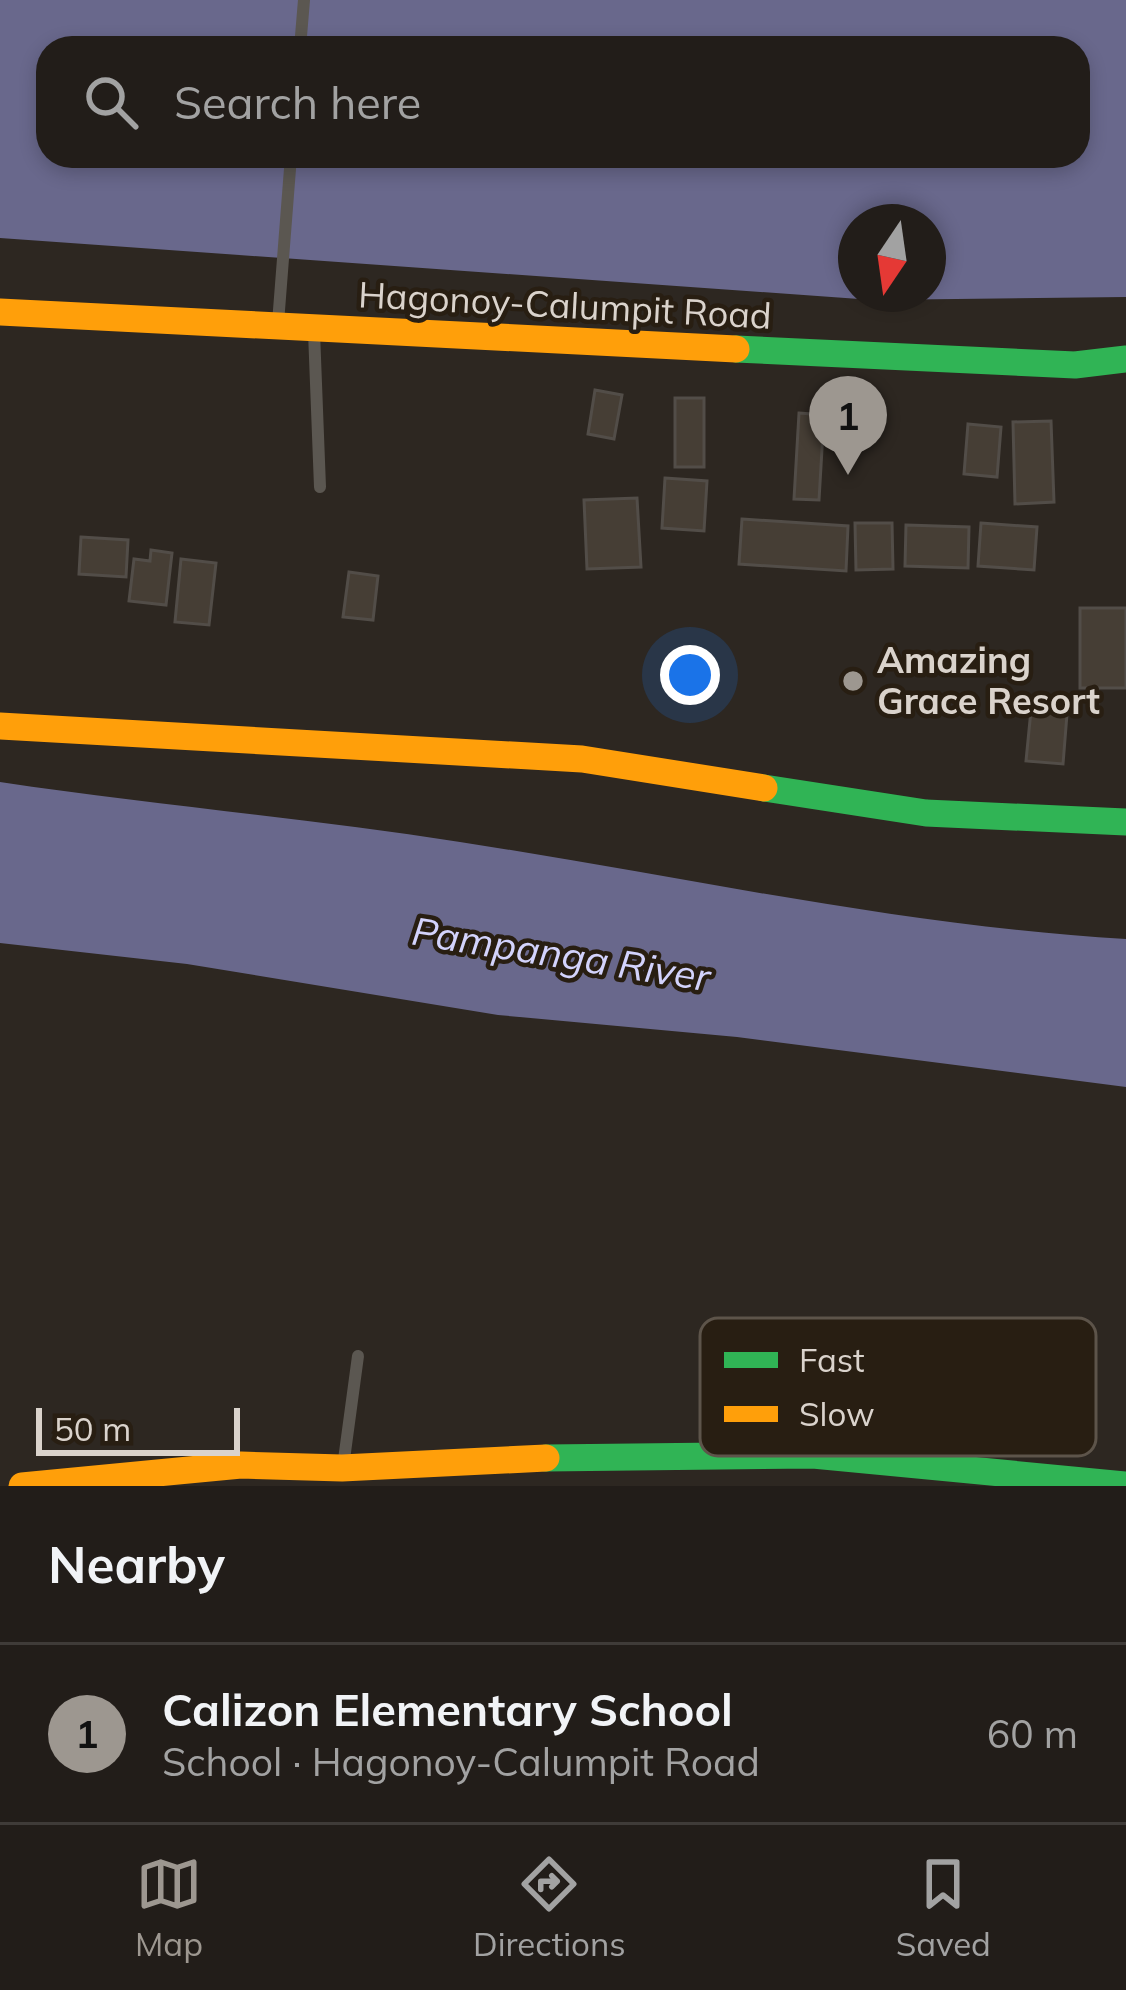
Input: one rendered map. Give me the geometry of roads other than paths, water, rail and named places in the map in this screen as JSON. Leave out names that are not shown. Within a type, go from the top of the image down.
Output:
[{"type":"street","name":"Hagonoy-Calumpit Road","points":[[0,312],[982,362],[1075,365],[1126,359]]},
{"type":"street","points":[[0,726],[582,759],[926,813],[1126,822]]},
{"type":"street","points":[[22,1486],[539,1458],[722,1456]]},
{"type":"street","points":[[819,1456],[938,1476],[1126,1485]]},
{"type":"lane","points":[[301,36],[304,0]]},
{"type":"lane","points":[[278,324],[290,168]]},
{"type":"lane","points":[[314,326],[320,487]]},
{"type":"lane","points":[[343,1468],[358,1356]]},
{"type":"water","points":[[0,0],[1126,0],[1126,297],[946,299],[946,204],[838,204],[838,298],[0,238]]},
{"type":"water","name":"Pampanga River","points":[[0,782],[403,833],[875,912],[1126,939],[1126,1087],[737,1037],[498,1015],[187,964],[0,943]]},
{"type":"place","name":"Calizon Elementary School","points":[[848,475]]},
{"type":"place","name":"Amazing Grace Resort","points":[[853,681]]}]
